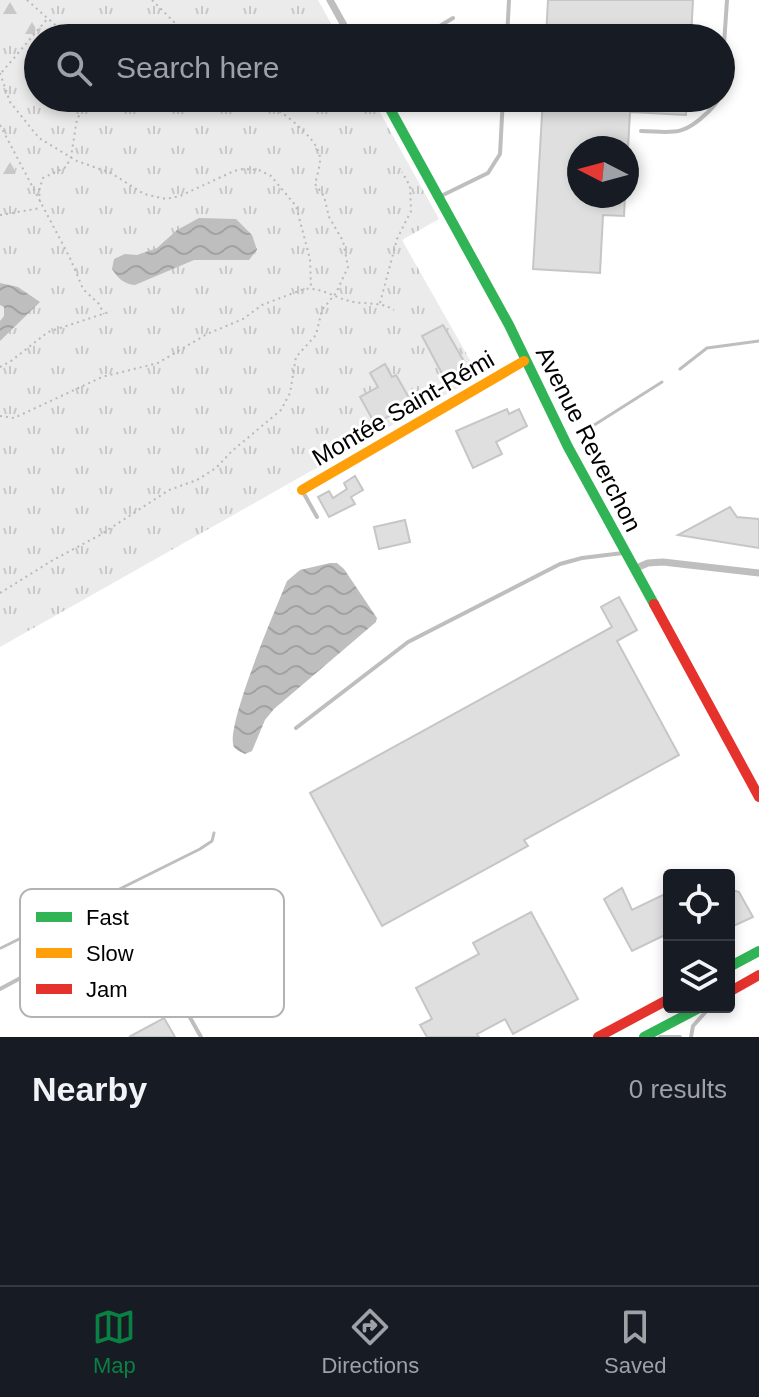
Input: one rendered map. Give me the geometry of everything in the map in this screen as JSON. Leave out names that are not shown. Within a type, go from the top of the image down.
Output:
[{"type":"street","points":[[330,0],[343,24]]},
{"type":"street","name":"Avenue Reverchon","points":[[392,112],[509,325],[524,361],[634,569],[759,797]]},
{"type":"street","name":"Montée Saint-Rémi","points":[[302,490],[524,361]]},
{"type":"street","points":[[634,569],[648,563],[663,562],[759,573]]},
{"type":"street","points":[[735,964],[759,951]]},
{"type":"street","points":[[735,989],[759,975]]},
{"type":"street","points":[[598,1037],[663,1002]]},
{"type":"street","points":[[644,1037],[690,1013]]},
{"type":"lane","points":[[508,24],[509,0]]},
{"type":"lane","points":[[725,24],[727,0]]},
{"type":"lane","points":[[443,24],[453,18]]},
{"type":"lane","points":[[439,197],[488,173],[500,154],[502,112]]},
{"type":"lane","points":[[641,131],[677,132],[691,128],[708,112]]},
{"type":"lane","points":[[302,490],[317,517]]},
{"type":"lane","points":[[296,728],[367,671],[418,636],[560,564],[625,552]]},
{"type":"lane","points":[[0,989],[20,978]]},
{"type":"lane","points":[[691,1037],[693,1026],[705,1013]]},
{"type":"lane","points":[[190,1017],[201,1037]]},
{"type":"lane","points":[[660,1037],[680,1037]]},
{"type":"path","points":[[27,0],[55,24]]},
{"type":"path","points":[[152,0],[176,24]]},
{"type":"path","points":[[43,24],[48,18]]},
{"type":"path","points":[[24,46],[0,74],[10,102],[34,134],[71,157],[111,173],[144,194],[166,199],[189,193],[234,171],[251,168],[264,172],[279,184],[296,206],[310,259],[311,288]]},
{"type":"path","points":[[40,203],[39,190],[43,178],[63,170],[71,157],[77,119],[81,112]]},
{"type":"path","points":[[0,593],[100,535],[169,490],[197,480],[216,468],[232,451],[277,416],[289,399],[296,357],[316,335],[322,310],[334,295],[348,263],[343,241],[329,217],[324,196],[315,184],[319,152],[308,136],[279,112]]},
{"type":"path","points":[[0,125],[83,289],[99,304],[104,314]]},
{"type":"path","points":[[380,304],[397,239],[411,211],[410,186],[402,172]]},
{"type":"path","points":[[0,215],[43,208]]},
{"type":"path","points":[[0,416],[14,418],[102,377],[153,365],[216,329],[243,319],[267,302],[311,288],[349,301],[380,304],[394,310]]},
{"type":"path","points":[[0,367],[48,332],[109,312]]},
{"type":"green space","points":[[0,0],[318,0],[331,24],[24,24],[24,112],[380,112],[439,219],[402,240],[479,376],[0,647]]},
{"type":"green space","points":[[0,0],[38,0],[36,24],[24,24],[24,51],[0,37]]},
{"type":"green space","points":[[0,132],[15,157],[15,177],[7,182],[0,177]]},
{"type":"water","points":[[199,218],[236,219],[252,235],[257,250],[249,260],[194,260],[135,285],[121,280],[112,269],[114,259],[157,248],[177,230]]},
{"type":"water","points":[[0,283],[18,287],[40,302],[0,341],[4,307],[0,305]]},
{"type":"water","points":[[337,563],[344,569],[377,618],[376,622],[274,709],[265,720],[252,751],[245,754],[234,747],[237,717],[253,666],[287,581],[300,570]]},
{"type":"building","points":[[548,0],[693,0],[692,24],[547,24]]},
{"type":"building","points":[[542,112],[630,112],[629,136],[567,136],[567,208],[624,208],[624,216],[603,215],[600,273],[533,269]]},
{"type":"building","points":[[630,112],[686,112],[686,115]]},
{"type":"building","points":[[443,325],[469,370],[447,383],[422,336]]},
{"type":"building","points":[[385,364],[392,377],[396,375],[412,403],[375,424],[360,397],[378,387],[370,373]]},
{"type":"building","points":[[507,409],[509,414],[519,409],[527,426],[496,442],[502,454],[473,468],[456,431]]},
{"type":"building","points":[[355,476],[363,490],[351,497],[355,504],[329,517],[318,497],[329,491],[333,498],[347,489],[344,483]]},
{"type":"building","points":[[730,507],[737,517],[759,519],[759,548],[678,535]]},
{"type":"building","points":[[405,520],[410,542],[379,549],[374,527]]},
{"type":"building","points":[[619,597],[637,630],[617,641],[679,755],[524,840],[528,846],[382,926],[310,793],[612,627],[601,607]]},
{"type":"building","points":[[622,888],[632,910],[663,895],[663,936],[632,951],[604,899]]},
{"type":"building","points":[[735,891],[739,892],[753,917],[735,925]]},
{"type":"building","points":[[531,912],[578,999],[513,1034],[505,1019],[477,1034],[479,1037],[427,1037],[420,1025],[432,1019],[416,988],[479,954],[473,943]]},
{"type":"building","points":[[164,1018],[175,1037],[129,1037]]},
{"type":"waterway","points":[[680,369],[707,348],[759,341]]},
{"type":"waterway","points":[[580,434],[662,382]]},
{"type":"waterway","points":[[120,889],[200,849],[212,841],[214,833]]},
{"type":"waterway","points":[[1,948],[20,939]]},
{"type":"traffic: fast","points":[[392,112],[509,325],[568,447],[654,604]]},
{"type":"traffic: fast","points":[[735,964],[759,951]]},
{"type":"traffic: fast","points":[[644,1037],[690,1013]]},
{"type":"traffic: slow","points":[[302,490],[524,361]]},
{"type":"traffic: jam","points":[[654,604],[759,797]]},
{"type":"traffic: jam","points":[[735,989],[759,975]]},
{"type":"traffic: jam","points":[[598,1037],[663,1002]]}]
